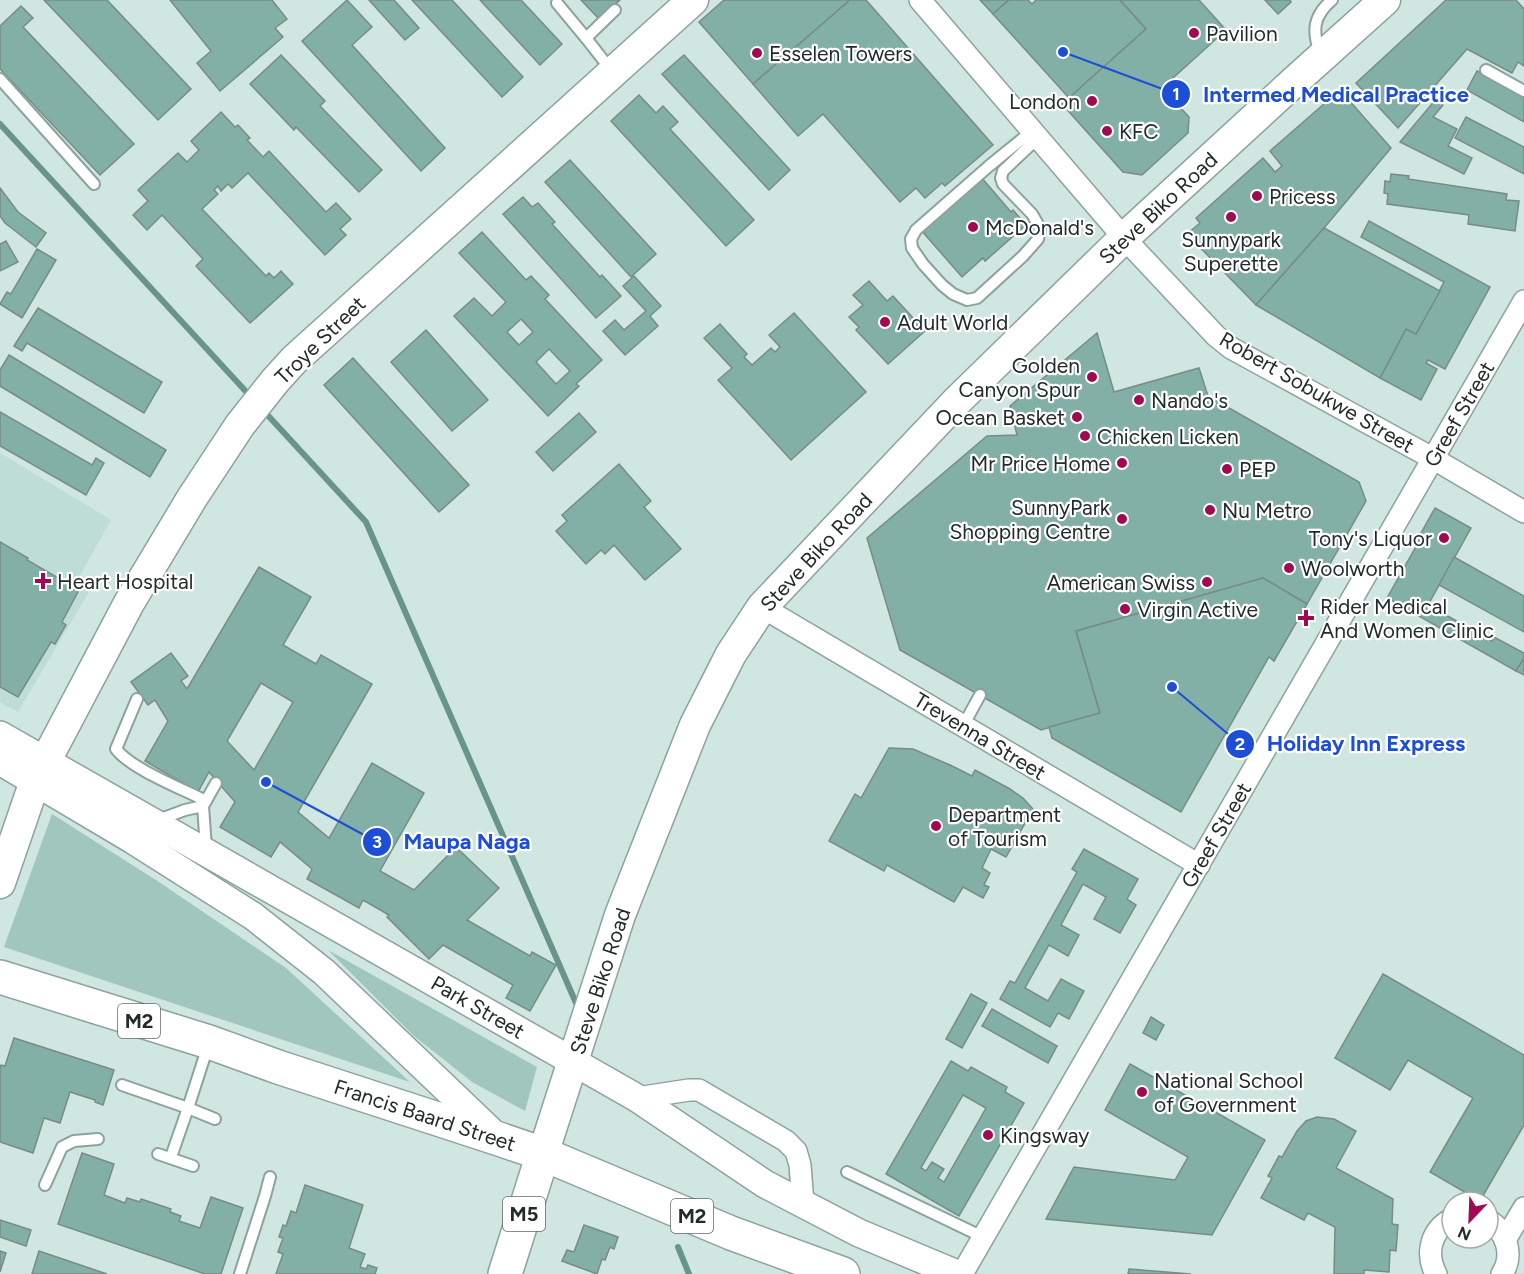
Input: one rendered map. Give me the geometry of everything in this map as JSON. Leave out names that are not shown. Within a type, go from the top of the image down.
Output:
[{"type":"main road","name":"Steve Biko Road","points":[[505,1274],[620,915],[695,725],[731,654],[762,607],[956,402],[1124,238],[1385,0]]},
{"type":"main road","name":"Troye Street","points":[[0,883],[40,770],[129,603],[192,498],[240,425],[294,360],[684,5]]},
{"type":"main road","name":"Francis Baard Street","points":[[0,977],[209,1042],[543,1154],[731,1233],[843,1274]]},
{"type":"street","name":"Robert Sobukwe Street","points":[[920,0],[1124,238],[1216,336],[1232,348],[1434,459],[1524,512]]},
{"type":"street","name":"Greef Street","points":[[962,1274],[1524,301]]},
{"type":"street","name":"Trevenna Street","points":[[762,607],[1199,865]]},
{"type":"street","name":"Park Street","points":[[0,735],[40,770],[133,840],[253,916],[324,972],[498,1139]]},
{"type":"street","name":"Park Street","points":[[0,761],[40,770],[154,822],[637,1098],[765,1184],[859,1233],[957,1274]]},
{"type":"street","points":[[637,1098],[699,1090],[786,1140],[796,1151],[800,1165],[803,1204]]},
{"type":"street","points":[[1505,1240],[1524,1208]]},
{"type":"street","points":[[1433,1272],[1430,1248],[1440,1227]]},
{"type":"street","points":[[1500,1231],[1508,1249],[1508,1260],[1502,1274]]},
{"type":"lane","points":[[1322,57],[1315,40],[1316,23],[1328,1]]},
{"type":"lane","points":[[557,3],[613,72]]},
{"type":"lane","points":[[586,38],[615,10]]},
{"type":"lane","points":[[1486,70],[1524,91]]},
{"type":"lane","points":[[0,79],[94,184]]},
{"type":"lane","points":[[1035,135],[1003,171],[1001,178],[1003,184],[1032,214],[1040,228],[1038,239],[977,298],[967,300],[942,285],[912,248],[911,239],[916,230],[989,166],[1035,135]]},
{"type":"lane","points":[[963,726],[980,695]]},
{"type":"lane","points":[[137,699],[116,749],[144,770],[205,804]]},
{"type":"lane","points":[[206,852],[205,804],[216,783]]},
{"type":"lane","points":[[154,822],[205,804]]},
{"type":"lane","points":[[171,1157],[209,1042]]},
{"type":"lane","points":[[123,1085],[215,1119]]},
{"type":"lane","points":[[45,1185],[62,1147],[74,1141],[98,1138]]},
{"type":"lane","points":[[158,1154],[193,1166]]},
{"type":"lane","points":[[847,1172],[983,1237]]},
{"type":"lane","points":[[240,1274],[270,1177]]},
{"type":"shaded area","name":"Heart Hospital","points":[[0,453],[111,520],[79,577],[93,585],[18,712],[0,702]]},
{"type":"shaded area","points":[[52,814],[159,882],[286,968],[410,1082],[4,947]]},
{"type":"shaded area","points":[[328,950],[537,1067],[525,1111],[472,1082],[414,1036]]},
{"type":"building","points":[[44,0],[107,0],[191,89],[158,120]]},
{"type":"building","points":[[170,0],[272,0],[287,19],[275,28],[283,37],[220,91],[197,63],[211,51]]},
{"type":"building","points":[[347,0],[372,27],[352,45],[445,148],[421,171],[302,41]]},
{"type":"building","points":[[369,0],[394,0],[419,28],[405,40]]},
{"type":"building","points":[[412,0],[452,0],[523,77],[502,97]]},
{"type":"building","points":[[480,0],[521,0],[562,44],[540,65]]},
{"type":"building","points":[[581,0],[620,0],[599,19]]},
{"type":"building","name":"Esselen Towers","points":[[724,0],[850,0],[753,84],[699,22]]},
{"type":"building","points":[[850,0],[866,0],[993,145],[945,186],[942,183],[925,198],[916,188],[900,202],[823,114],[798,136],[753,84]]},
{"type":"building","points":[[980,0],[1009,0],[993,14]]},
{"type":"building","points":[[1009,0],[1028,0],[1032,4],[1036,0],[1120,0],[1146,29],[1069,98],[993,14]]},
{"type":"building","points":[[1120,0],[1199,0],[1226,30],[1162,88],[1189,117],[1188,133],[1142,175],[1123,172],[1062,104],[1146,29]]},
{"type":"building","points":[[1265,0],[1290,0],[1291,2],[1278,14]]},
{"type":"building","points":[[1446,0],[1516,0],[1524,9],[1524,66],[1518,62],[1512,73],[1467,49],[1398,128],[1356,83]]},
{"type":"building","points":[[21,6],[33,18],[23,27],[134,144],[100,175],[0,69],[0,26]]},
{"type":"building","points":[[281,55],[325,101],[320,106],[382,170],[359,192],[296,127],[294,130],[250,84]]},
{"type":"building","points":[[684,55],[790,170],[769,190],[662,74]]},
{"type":"building","points":[[1477,71],[1524,97],[1524,122],[1467,90]]},
{"type":"building","points":[[1340,90],[1391,148],[1256,305],[1187,234],[1200,223],[1196,218],[1263,158],[1275,172],[1282,166],[1270,151]]},
{"type":"building","points":[[639,95],[656,113],[663,106],[678,122],[670,129],[754,220],[726,246],[611,121]]},
{"type":"building","points":[[1436,99],[1443,105],[1433,117],[1457,129],[1448,146],[1472,158],[1464,174],[1400,142]]},
{"type":"building","points":[[221,112],[235,127],[238,125],[250,138],[247,140],[263,157],[269,151],[326,212],[336,203],[351,219],[340,229],[346,235],[325,255],[248,173],[232,188],[228,184],[221,191],[218,186],[214,190],[218,194],[202,209],[266,276],[269,273],[274,278],[281,271],[293,284],[250,323],[196,266],[203,259],[162,215],[147,230],[133,215],[148,201],[138,190],[178,153],[187,162],[199,150],[191,141]]},
{"type":"building","points":[[1466,117],[1524,147],[1524,174],[1455,138]]},
{"type":"building","points":[[570,160],[656,254],[631,277],[545,182]]},
{"type":"building","points":[[1391,174],[1409,176],[1408,179],[1507,194],[1506,200],[1519,201],[1515,231],[1468,224],[1469,215],[1387,204],[1388,194],[1384,193],[1385,181],[1390,182]]},
{"type":"building","name":"McDonald's","points":[[981,177],[1011,212],[1013,210],[1026,225],[985,261],[983,258],[962,277],[921,230]]},
{"type":"building","points":[[0,188],[18,212],[46,233],[36,247],[5,223],[0,216]]},
{"type":"building","points":[[523,197],[532,207],[538,203],[555,222],[552,224],[600,277],[602,275],[621,296],[596,318],[503,214]]},
{"type":"building","points":[[1369,221],[1490,287],[1445,369],[1428,360],[1426,363],[1437,369],[1421,400],[1380,378],[1406,329],[1416,334],[1444,282],[1361,237]]},
{"type":"building","points":[[1324,228],[1440,291],[1416,334],[1406,329],[1380,378],[1256,305]]},
{"type":"building","points":[[482,232],[526,280],[531,276],[549,295],[545,299],[602,360],[576,384],[579,386],[548,416],[454,316],[474,298],[492,316],[506,302],[459,253]],"holes":[[[521,319],[533,332],[519,345],[507,332]],[[549,349],[570,371],[556,384],[536,362]]]},
{"type":"building","points":[[6,241],[18,262],[0,271],[0,244]]},
{"type":"building","points":[[37,249],[56,260],[22,318],[0,304],[7,292],[11,294]]},
{"type":"building","points":[[634,276],[661,306],[650,316],[658,326],[625,355],[603,331],[615,320],[624,330],[646,311],[623,286]]},
{"type":"building","name":"Adult World","points":[[869,281],[887,301],[893,296],[925,331],[888,364],[856,330],[859,327],[849,317],[863,305],[853,295]]},
{"type":"building","points":[[38,308],[162,382],[144,413],[27,343],[22,351],[14,346]]},
{"type":"building","points":[[794,313],[866,392],[791,460],[718,380],[732,368],[704,338],[720,324],[747,354],[744,357],[752,365],[771,348],[775,352],[780,347],[769,335]]},
{"type":"building","points":[[426,330],[488,400],[452,431],[391,362]]},
{"type":"building","name":"SunnyPark Shopping Centre","points":[[1097,333],[1114,392],[1199,368],[1208,396],[1359,482],[1366,501],[1307,604],[1263,578],[1076,631],[1100,713],[1041,730],[900,650],[867,538],[987,436],[1017,435],[1010,406]]},
{"type":"building","points":[[9,355],[166,450],[150,477],[0,386],[0,370]]},
{"type":"building","points":[[353,358],[469,485],[439,512],[324,385]]},
{"type":"building","points":[[0,412],[92,465],[96,458],[104,463],[86,495],[0,446]]},
{"type":"building","points":[[579,413],[596,432],[553,471],[536,452]]},
{"type":"building","points":[[619,464],[651,501],[644,507],[681,549],[645,580],[614,545],[605,554],[601,550],[586,564],[556,531],[567,521],[562,515]]},
{"type":"building","points":[[1435,508],[1471,528],[1428,605],[1492,641],[1494,637],[1524,653],[1524,658],[1516,671],[1387,598]]},
{"type":"building","points":[[0,542],[79,590],[62,622],[66,625],[55,644],[51,642],[18,697],[0,687]]},
{"type":"building","points":[[1454,557],[1524,596],[1524,632],[1439,585]]},
{"type":"building","points":[[259,567],[311,597],[283,645],[316,664],[321,655],[372,684],[298,812],[329,838],[372,763],[424,793],[380,871],[414,890],[456,847],[499,888],[467,920],[530,956],[532,952],[556,965],[530,1011],[506,998],[513,985],[443,945],[429,959],[387,917],[389,915],[363,900],[359,908],[307,879],[312,869],[280,842],[271,857],[220,827],[235,802],[209,772],[198,792],[145,761],[168,721],[155,700],[148,705],[131,682],[171,653],[188,676],[181,681],[187,689]],"holes":[[[261,683],[293,702],[254,770],[227,741]]]},
{"type":"building","points":[[1263,578],[1307,604],[1274,661],[1269,657],[1181,812],[1052,738],[1049,727],[1100,713],[1076,631]]},
{"type":"building","points":[[1524,658],[1524,675],[1516,671]]},
{"type":"building","points":[[889,748],[913,749],[972,776],[975,770],[1010,789],[1033,809],[1006,857],[991,849],[982,868],[990,873],[984,885],[989,887],[983,898],[963,887],[954,902],[887,865],[884,871],[829,841],[855,794],[861,798]]},
{"type":"building","points":[[1084,849],[1138,879],[1127,899],[1136,905],[1120,933],[1094,919],[1106,897],[1083,884],[1061,925],[1079,935],[1068,956],[1049,945],[1025,988],[1048,1001],[1061,979],[1084,991],[1069,1019],[1058,1013],[1050,1027],[1000,999],[1010,981],[1015,983],[1077,872],[1072,869]]},
{"type":"building","points":[[1383,974],[1524,1055],[1524,1125],[1486,1190],[1461,1190],[1430,1172],[1473,1098],[1408,1060],[1390,1090],[1335,1058]]},
{"type":"building","points":[[971,994],[987,1003],[962,1048],[946,1039]]},
{"type":"building","points":[[992,1009],[1057,1046],[1048,1063],[982,1026]]},
{"type":"building","points":[[1151,1017],[1164,1025],[1156,1040],[1143,1033]]},
{"type":"building","points":[[14,1038],[114,1070],[103,1105],[70,1092],[60,1123],[44,1118],[33,1153],[0,1142],[0,1067],[5,1066]]},
{"type":"building","name":"Kingsway","points":[[951,1061],[968,1071],[971,1067],[1007,1087],[1005,1092],[1024,1103],[959,1216],[886,1174]],"holes":[[[963,1095],[986,1108],[944,1182],[938,1178],[944,1169],[932,1162],[926,1171],[921,1168]]]},
{"type":"building","points":[[1130,1064],[1265,1140],[1212,1235],[1046,1219],[1074,1167],[1175,1180],[1188,1157],[1105,1110]]},
{"type":"building","points":[[1317,1117],[1334,1119],[1356,1131],[1336,1168],[1393,1199],[1392,1224],[1398,1225],[1396,1251],[1390,1250],[1389,1272],[1364,1270],[1364,1274],[1334,1274],[1335,1227],[1308,1213],[1304,1220],[1261,1198],[1272,1178],[1268,1176],[1279,1156],[1282,1157],[1297,1131],[1306,1121]]},
{"type":"building","points":[[82,1153],[114,1164],[104,1195],[125,1203],[127,1198],[140,1202],[141,1199],[171,1209],[170,1212],[181,1216],[179,1221],[200,1228],[211,1197],[243,1208],[221,1274],[205,1274],[58,1224]]},
{"type":"building","points":[[305,1185],[363,1205],[349,1248],[365,1254],[360,1267],[366,1269],[368,1265],[377,1268],[375,1274],[276,1274],[283,1254],[278,1252],[283,1238],[279,1237],[291,1211],[296,1213]]},
{"type":"building","points":[[0,1220],[31,1230],[26,1246],[0,1237]]},
{"type":"building","points":[[584,1225],[618,1237],[614,1249],[610,1247],[605,1260],[602,1259],[597,1274],[562,1261],[567,1250],[574,1252]]},
{"type":"building","points":[[0,1251],[6,1253],[0,1272]]},
{"type":"building","points":[[39,1251],[107,1274],[32,1274]]},
{"type":"building","points":[[1129,1269],[1191,1274],[1128,1274]]},
{"type":"waterway","points":[[0,124],[251,397]]},
{"type":"waterway","points":[[262,409],[366,522],[576,1003]]},
{"type":"waterway","points":[[678,1247],[689,1274]]},
{"type":"place","name":"Pavilion","points":[[1194,33]]},
{"type":"place","name":"Intermed Medical Practice","points":[[1063,52]]},
{"type":"place","name":"Esselen Towers","points":[[757,53]]},
{"type":"place","name":"London","points":[[1092,101]]},
{"type":"place","name":"KFC","points":[[1107,131]]},
{"type":"place","name":"Pricess","points":[[1257,196]]},
{"type":"place","name":"Sunnypark Superette","points":[[1231,217]]},
{"type":"place","name":"McDonald's","points":[[973,227]]},
{"type":"place","name":"Adult World","points":[[885,322]]},
{"type":"place","name":"Golden Canyon Spur","points":[[1092,377]]},
{"type":"place","name":"Nando's","points":[[1139,400]]},
{"type":"place","name":"Ocean Basket","points":[[1077,417]]},
{"type":"place","name":"Chicken Licken","points":[[1085,436]]},
{"type":"place","name":"Mr Price Home","points":[[1122,463]]},
{"type":"place","name":"PEP","points":[[1227,469]]},
{"type":"place","name":"Nu Metro","points":[[1210,510]]},
{"type":"place","name":"SunnyPark Shopping Centre","points":[[1122,519]]},
{"type":"place","name":"Tony's Liquor","points":[[1444,538]]},
{"type":"place","name":"Woolworth","points":[[1289,568]]},
{"type":"place","name":"Heart Hospital","points":[[43,581]]},
{"type":"place","name":"American Swiss","points":[[1207,582]]},
{"type":"place","name":"Virgin Active","points":[[1125,609]]},
{"type":"place","name":"Rider Medical And Women Clinic","points":[[1306,618]]},
{"type":"place","name":"Holiday Inn Express","points":[[1172,687]]},
{"type":"place","name":"Maupa Naga","points":[[266,782]]},
{"type":"place","name":"Department of Tourism","points":[[936,826]]},
{"type":"place","name":"National School of Government","points":[[1142,1092]]},
{"type":"place","name":"Kingsway","points":[[988,1135]]}]
